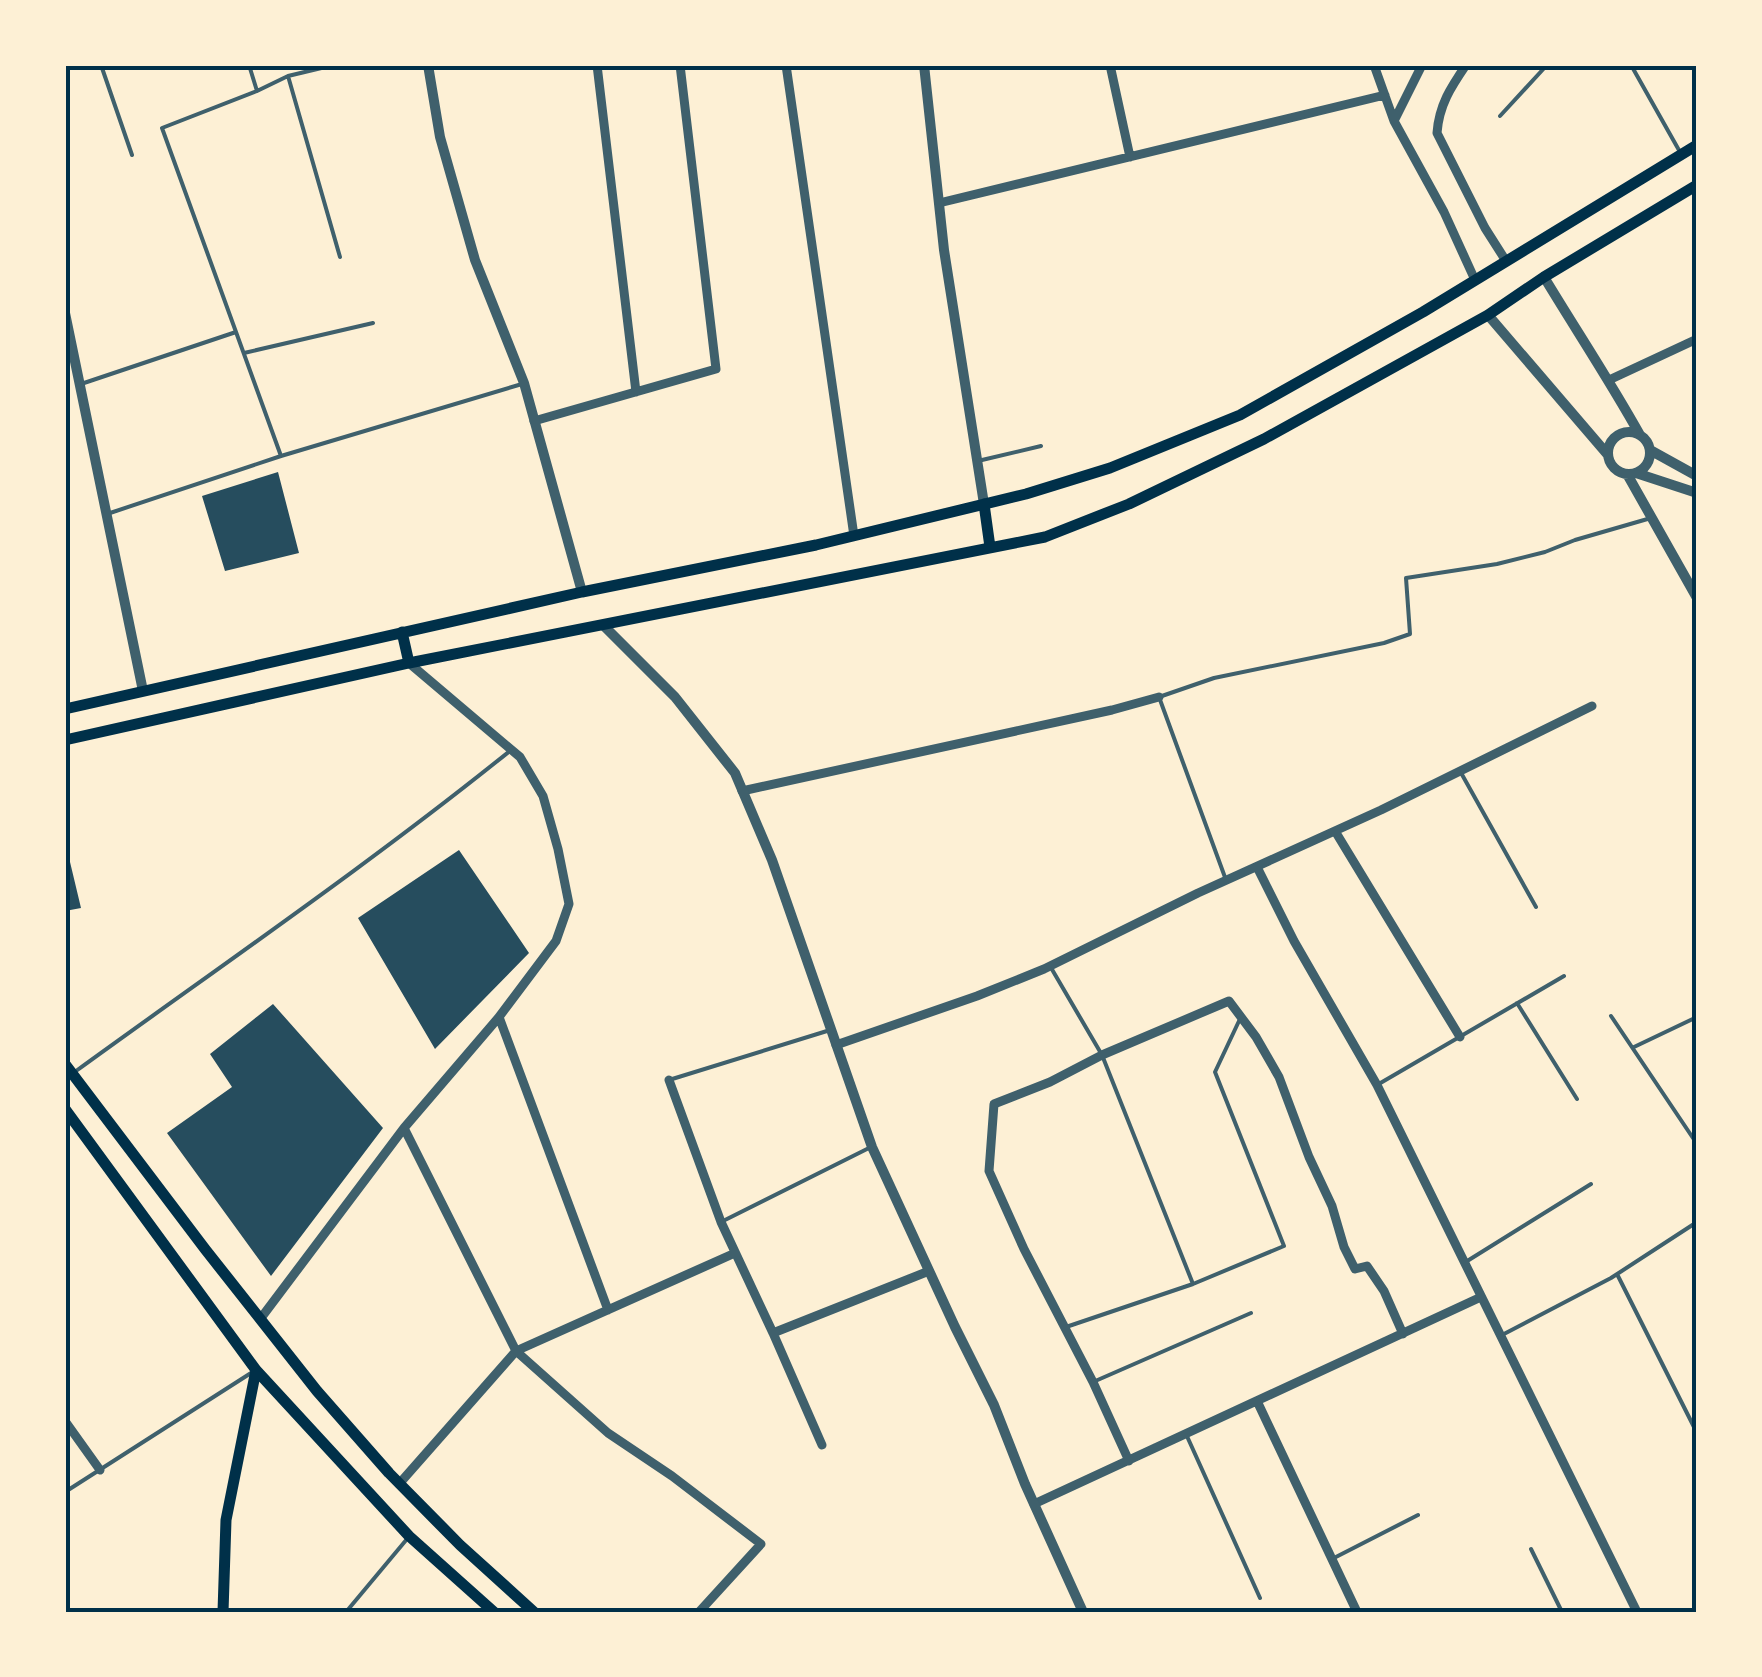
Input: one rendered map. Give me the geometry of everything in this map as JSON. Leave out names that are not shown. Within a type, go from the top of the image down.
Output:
[{"type":"main road","points":[[65,709],[582,592],[854,536],[1110,468],[1240,415],[1476,280],[1697,145]]},
{"type":"main road","points":[[65,740],[409,663],[1045,537],[1129,504],[1264,439],[1488,315],[1697,184]]},
{"type":"main road","points":[[984,504],[990,548]]},
{"type":"main road","points":[[402,632],[409,663]]},
{"type":"main road","points":[[68,1069],[317,1390],[460,1546],[534,1612]]},
{"type":"main road","points":[[65,1109],[256,1370],[410,1536],[494,1612]]},
{"type":"main road","points":[[223,1612],[226,1520],[256,1370]]},
{"type":"street","points":[[428,65],[440,137],[475,260],[524,383],[582,592]]},
{"type":"street","points":[[597,65],[636,392]]},
{"type":"street","points":[[534,421],[716,369],[680,65]]},
{"type":"street","points":[[786,65],[854,536]]},
{"type":"street","points":[[924,65],[939,203],[984,504]]},
{"type":"street","points":[[1110,65],[1130,157]]},
{"type":"street","points":[[1374,65],[1394,120],[1476,280]]},
{"type":"street","points":[[1394,120],[1422,65]]},
{"type":"street","points":[[1466,65],[1446,94],[1437,133],[1506,261]]},
{"type":"street","points":[[939,203],[1384,96]]},
{"type":"street","points":[[1544,277],[1647,442],[1650,460],[1632,474]]},
{"type":"street","points":[[65,314],[144,691]]},
{"type":"street","points":[[1488,315],[1618,471],[1697,493]]},
{"type":"street","points":[[1609,380],[1697,340]]},
{"type":"street","points":[[1608,456],[1609,446],[1622,432],[1640,434]]},
{"type":"street","points":[[1650,450],[1697,476]]},
{"type":"street","points":[[1632,474],[1651,518],[1697,598]]},
{"type":"street","points":[[603,625],[674,697],[735,773],[772,860],[872,1147],[994,1405],[1083,1612]]},
{"type":"street","points":[[261,1318],[404,1128],[499,1017],[556,941],[570,904],[543,796],[520,758],[409,663]]},
{"type":"street","points":[[742,790],[1112,710],[1159,696]]},
{"type":"street","points":[[836,1045],[1050,966],[1592,706]]},
{"type":"street","points":[[1335,832],[1460,1036]]},
{"type":"street","points":[[1257,867],[1294,941],[1377,1085],[1636,1612]]},
{"type":"street","points":[[1129,1461],[989,1171],[994,1104],[1229,1001],[1279,1077],[1355,1269],[1366,1266],[1384,1291],[1403,1334]]},
{"type":"street","points":[[499,1017],[608,1310]]},
{"type":"street","points":[[670,1080],[721,1222],[822,1445]]},
{"type":"street","points":[[404,1128],[516,1351],[608,1433],[761,1544],[699,1612]]},
{"type":"street","points":[[400,1484],[516,1351],[735,1253]]},
{"type":"street","points":[[773,1333],[930,1270]]},
{"type":"street","points":[[1034,1504],[1481,1297]]},
{"type":"street","points":[[1257,1401],[1357,1612]]},
{"type":"street","points":[[65,1421],[100,1470]]},
{"type":"lane","points":[[101,65],[132,156]]},
{"type":"lane","points":[[249,65],[257,91]]},
{"type":"lane","points":[[281,456],[162,128],[288,76],[334,65]]},
{"type":"lane","points":[[1500,116],[1546,65]]},
{"type":"lane","points":[[1630,65],[1681,154]]},
{"type":"lane","points":[[288,76],[340,256]]},
{"type":"lane","points":[[244,354],[373,324]]},
{"type":"lane","points":[[80,384],[236,332]]},
{"type":"lane","points":[[106,514],[281,456],[524,383]]},
{"type":"lane","points":[[977,461],[1041,446]]},
{"type":"lane","points":[[1226,880],[1159,696],[1214,678],[1384,643],[1410,634],[1406,578],[1513,560],[1651,518]]},
{"type":"lane","points":[[68,1069],[328,890],[511,750]]},
{"type":"lane","points":[[1460,771],[1536,907]]},
{"type":"lane","points":[[1050,966],[1102,1055],[1193,1284]]},
{"type":"lane","points":[[1377,1085],[1564,976]]},
{"type":"lane","points":[[1518,1003],[1577,1099]]},
{"type":"lane","points":[[1612,1016],[1697,1144]]},
{"type":"lane","points":[[1064,1328],[1193,1284],[1284,1246],[1215,1072],[1241,1017]]},
{"type":"lane","points":[[1634,1047],[1697,1017]]},
{"type":"lane","points":[[670,1080],[830,1030]]},
{"type":"lane","points":[[721,1222],[872,1147]]},
{"type":"lane","points":[[1464,1262],[1591,1184]]},
{"type":"lane","points":[[1500,1336],[1617,1274],[1697,1222]]},
{"type":"lane","points":[[1617,1274],[1697,1433]]},
{"type":"lane","points":[[1093,1382],[1251,1314]]},
{"type":"lane","points":[[65,1492],[256,1370]]},
{"type":"lane","points":[[1186,1434],[1260,1598]]},
{"type":"lane","points":[[1332,1558],[1418,1515]]},
{"type":"lane","points":[[346,1612],[410,1536]]},
{"type":"lane","points":[[1531,1549],[1562,1612]]},
{"type":"building","points":[[278,472],[299,553],[225,571],[202,496]]},
{"type":"building","points":[[65,841],[81,908],[65,911]]},
{"type":"building","points":[[459,850],[529,953],[435,1049],[358,918]]},
{"type":"building","points":[[273,1004],[383,1128],[271,1276],[167,1133],[232,1087],[210,1054]]}]
